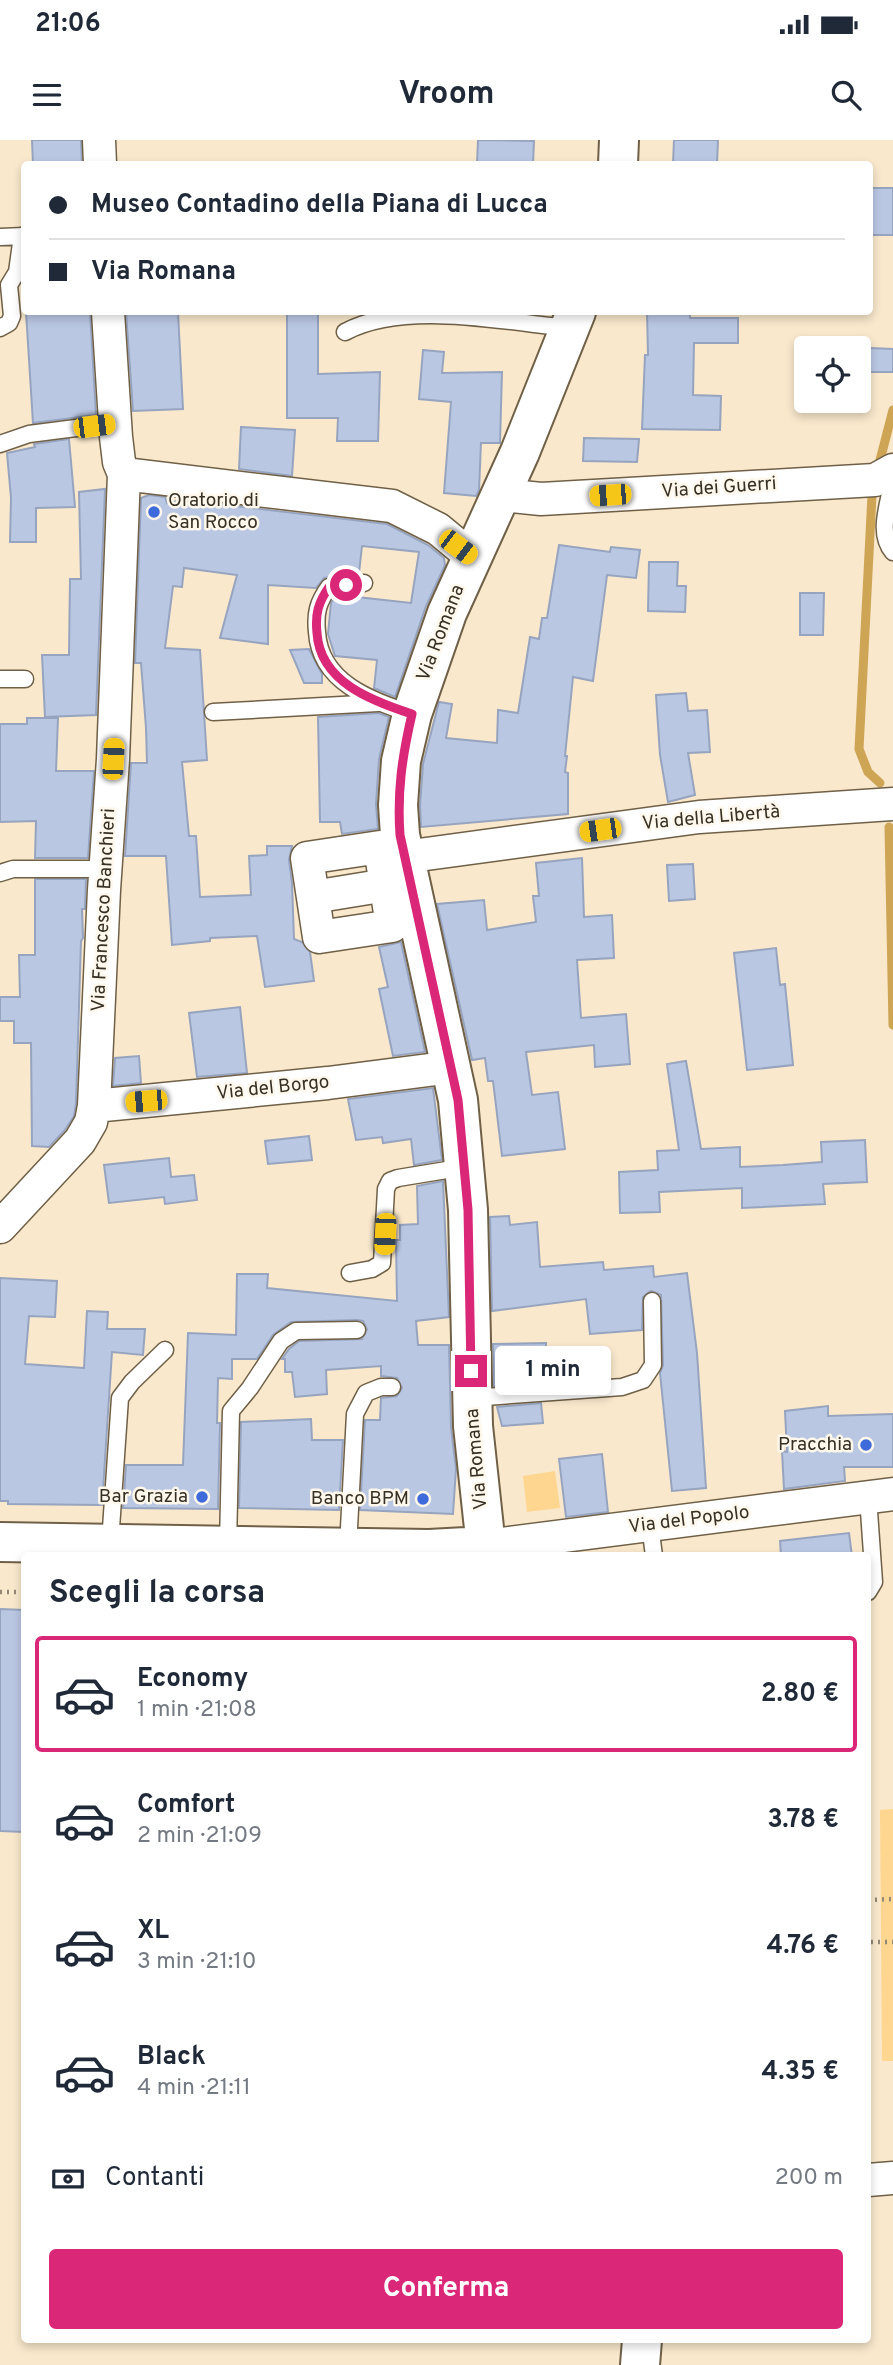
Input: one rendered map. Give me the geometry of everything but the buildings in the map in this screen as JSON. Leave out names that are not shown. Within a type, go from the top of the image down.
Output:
[{"type":"street","points":[[99,140],[100,161]]},
{"type":"street","points":[[618,161],[619,140]]},
{"type":"street","name":"Via Francesco Banchieri","points":[[0,1227],[80,1141],[91,1122],[94,1106],[113,759],[124,474],[119,462],[107,315]]},
{"type":"street","name":"Via Romana","points":[[486,1551],[471,1398],[466,1167],[452,1067],[400,874],[398,806],[401,761],[395,709],[447,613],[501,495],[573,320]]},
{"type":"street","name":"Via dei Guerri","points":[[501,495],[541,499],[874,480],[893,470]]},
{"type":"street","points":[[124,474],[392,506],[438,529],[472,556]]},
{"type":"street","name":"Via della Libertà","points":[[319,896],[400,874],[699,817],[893,804]]},
{"type":"street","name":"Via del Borgo","points":[[94,1106],[328,1083],[452,1067]]},
{"type":"street","name":"Via del Popolo","points":[[486,1551],[650,1525],[881,1495]]},
{"type":"street","points":[[0,1542],[486,1551]]},
{"type":"street","points":[[871,2180],[893,2178]]},
{"type":"street","points":[[640,2365],[642,2343]]},
{"type":"lane","points":[[0,237],[21,236]]},
{"type":"lane","points":[[0,328],[9,323],[12,316],[4,286],[18,272],[21,250]]},
{"type":"lane","points":[[345,332],[361,323],[382,317],[412,315]]},
{"type":"lane","points":[[451,315],[573,320]]},
{"type":"lane","points":[[0,444],[29,434],[115,423]]},
{"type":"lane","points":[[893,478],[885,519],[885,538],[893,552]]},
{"type":"lane","points":[[364,583],[329,587],[320,599],[316,615],[317,642],[325,663],[335,676],[395,709]]},
{"type":"lane","points":[[0,679],[25,679]]},
{"type":"lane","points":[[213,712],[395,709]]},
{"type":"lane","points":[[0,873],[13,869],[106,869]]},
{"type":"lane","points":[[350,1273],[372,1269],[382,1263],[386,1189],[390,1181],[466,1167]]},
{"type":"lane","points":[[471,1398],[622,1387],[643,1380],[653,1365],[652,1301]]},
{"type":"lane","points":[[228,1545],[231,1411],[281,1341],[296,1331],[357,1330]]},
{"type":"lane","points":[[110,1544],[120,1398],[132,1382],[165,1350]]},
{"type":"lane","points":[[348,1547],[355,1414],[366,1393],[382,1387],[392,1387]]},
{"type":"lane","points":[[871,1587],[874,1582],[881,1495]]},
{"type":"lane","points":[[650,1525],[653,1552]]},
{"type":"path","points":[[0,1592],[21,1592]]},
{"type":"path","points":[[871,1900],[893,1899]]},
{"type":"path","points":[[871,1942],[893,1941]]},
{"type":"shaded area","points":[[555,1471],[560,1508],[527,1512],[523,1476]]},
{"type":"shaded area","points":[[893,1809],[893,2061],[882,2061],[880,1810]]},
{"type":"waterway","points":[[878,468],[893,410]]},
{"type":"waterway","points":[[872,495],[859,749],[868,772],[880,783]]},
{"type":"waterway","points":[[889,827],[893,1025]]},
{"type":"place","name":"Oratorio di San Rocco","points":[[154,512]]},
{"type":"place","name":"Pracchia","points":[[866,1445]]},
{"type":"place","name":"Bar Grazia","points":[[202,1497]]},
{"type":"place","name":"Banco BPM","points":[[423,1499]]},
{"type":"route","points":[[346,585],[329,587],[320,599],[316,615],[317,642],[325,663],[335,676],[378,703],[412,714],[401,761],[398,806],[400,835],[458,1100],[466,1167],[471,1371]]}]
